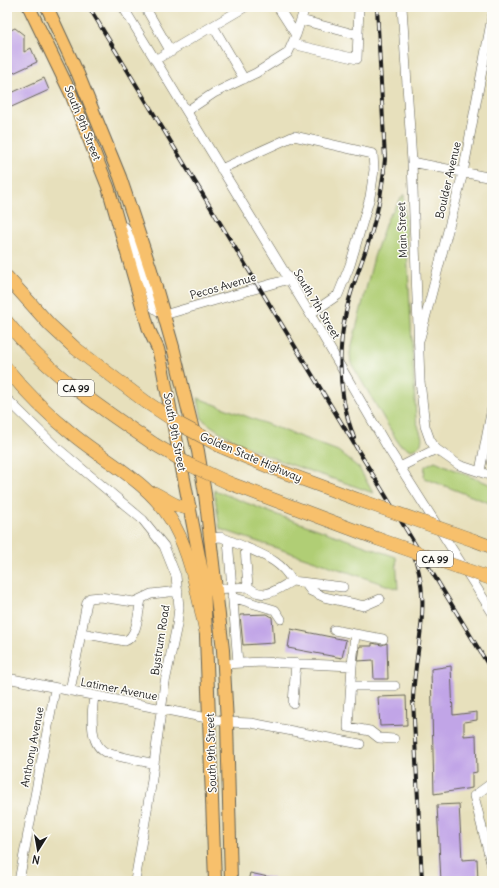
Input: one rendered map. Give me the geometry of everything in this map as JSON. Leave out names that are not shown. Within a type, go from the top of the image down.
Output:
[{"type":"highway","name":"Golden State Highway","points":[[7,277],[41,315],[75,348],[146,402],[181,425],[222,447],[272,468],[492,547]]},
{"type":"highway","name":"CA 99","points":[[7,322],[36,354],[62,377],[112,415],[154,444],[190,464],[229,483],[492,580]]},
{"type":"highway","points":[[7,369],[64,427],[150,492],[174,525],[181,540],[187,556],[206,632]]},
{"type":"highway","points":[[150,492],[164,497],[175,506],[190,508]]},
{"type":"main road","name":"South 9th Street","points":[[29,7],[65,79],[108,187],[149,330],[158,349],[204,582],[215,881]]},
{"type":"main road","name":"South 9th Street","points":[[47,7],[78,74],[120,177],[164,315],[192,424],[205,494],[224,664],[231,881]]},
{"type":"main road","points":[[65,79],[78,74]]},
{"type":"main road","points":[[158,349],[158,333],[164,315]]},
{"type":"main road","points":[[190,508],[202,500],[205,494]]},
{"type":"street","name":"South 7th Street","points":[[123,7],[289,279],[400,467],[492,612]]},
{"type":"street","points":[[145,7],[171,52]]},
{"type":"street","points":[[155,60],[171,52],[245,7]]},
{"type":"street","points":[[278,7],[294,39],[357,59],[359,7],[350,7]]},
{"type":"street","points":[[187,112],[214,93],[244,79],[288,53],[305,7]]},
{"type":"street","name":"Main Street","points":[[402,7],[412,162],[418,347],[425,426],[430,440],[436,449]]},
{"type":"street","name":"Boulder Avenue","points":[[418,347],[463,172],[487,68],[492,17]]},
{"type":"street","points":[[301,20],[358,35]]},
{"type":"street","points":[[213,26],[244,79]]},
{"type":"street","points":[[221,169],[294,136],[373,154],[374,170],[370,197],[341,289],[338,295],[310,314]]},
{"type":"street","points":[[412,162],[492,178]]},
{"type":"street","points":[[108,187],[117,203],[129,237],[136,251],[154,308],[164,315]]},
{"type":"street","name":"Pecos Avenue","points":[[164,315],[289,279]]},
{"type":"street","name":"Bystrum Road","points":[[7,400],[56,447],[147,524],[164,546],[172,560],[178,591],[177,625],[165,682],[154,764],[134,881]]},
{"type":"street","points":[[480,471],[492,408]]},
{"type":"street","points":[[400,467],[436,449],[459,464],[492,476]]},
{"type":"street","points":[[210,538],[221,537],[272,560],[285,569],[292,581]]},
{"type":"street","points":[[228,540],[238,663]]},
{"type":"street","points":[[245,547],[248,587],[256,594],[270,594],[292,581],[343,587]]},
{"type":"street","points":[[213,565],[230,564]]},
{"type":"street","points":[[305,583],[311,591],[324,597],[364,606],[380,599]]},
{"type":"street","points":[[216,588],[248,587]]},
{"type":"street","points":[[70,692],[87,602],[90,598],[100,597],[134,602],[151,594],[178,591]]},
{"type":"street","points":[[232,598],[275,610],[281,619]]},
{"type":"street","points":[[81,633],[125,641],[129,640],[134,633],[141,600]]},
{"type":"street","points":[[334,630],[383,639]]},
{"type":"street","points":[[355,634],[348,727],[370,731],[379,738],[394,739]]},
{"type":"street","points":[[224,664],[296,663],[352,666]]},
{"type":"street","points":[[293,703],[296,663]]},
{"type":"street","name":"Latimer Avenue","points":[[7,678],[162,710],[227,722],[251,724],[360,744]]},
{"type":"street","points":[[352,686],[395,686]]},
{"type":"street","name":"Anthony Avenue","points":[[19,881],[55,689]]},
{"type":"street","points":[[94,696],[91,714],[92,727],[97,745],[104,752],[154,764]]},
{"type":"street","points":[[492,783],[474,796],[492,867]]},
{"type":"green space","points":[[404,194],[416,419],[422,438],[421,444],[417,448],[411,450],[399,444],[351,363],[350,353],[374,257],[387,219]]},
{"type":"green space","points":[[198,398],[338,451],[359,468],[373,493],[284,462],[241,444],[202,419]]},
{"type":"green space","points":[[435,461],[492,485],[492,504],[424,478],[425,466]]},
{"type":"green space","points":[[214,490],[272,513],[396,557],[398,589],[220,529]]},
{"type":"building","points":[[15,28],[24,35],[24,52],[31,48],[37,62],[7,76],[7,36],[11,34],[9,31]]},
{"type":"building","points":[[44,78],[49,90],[7,109],[7,95]]},
{"type":"building","points":[[267,614],[272,617],[274,643],[243,645],[240,615]]},
{"type":"building","points":[[291,629],[346,640],[342,658],[288,648]]},
{"type":"building","points":[[372,643],[382,645],[387,643],[388,679],[374,679],[373,660],[358,661],[360,646],[372,646]]},
{"type":"building","points":[[451,666],[453,715],[477,712],[477,720],[464,722],[464,736],[476,735],[477,772],[472,773],[472,788],[434,794],[431,669]]},
{"type":"building","points":[[406,696],[407,725],[380,726],[378,697]]},
{"type":"building","points":[[459,804],[462,860],[477,859],[478,881],[441,881],[437,805]]},
{"type":"building","points":[[250,873],[273,878],[273,881],[248,881]]},
{"type":"railway","points":[[89,7],[492,671]]},
{"type":"railway","points":[[354,438],[345,407],[341,376],[341,344],[346,312],[377,213],[385,159],[377,7]]},
{"type":"railway","points":[[410,545],[417,566],[421,586],[422,604],[422,622],[414,678],[413,699],[422,881]]}]
